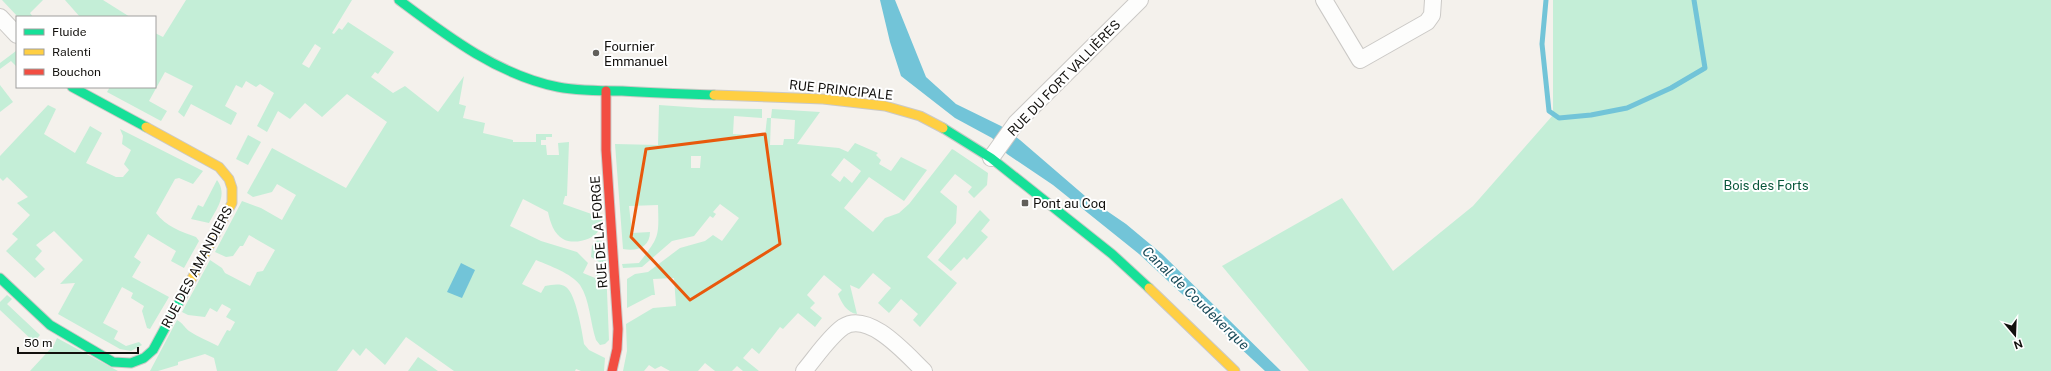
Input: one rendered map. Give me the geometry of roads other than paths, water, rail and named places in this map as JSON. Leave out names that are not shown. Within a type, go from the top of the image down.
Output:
[{"type":"street","name":"RUE PRINCIPALE","points":[[399,0],[477,54],[519,75],[565,89],[816,98],[885,106],[908,112],[931,121],[993,154],[1124,264],[1235,371]]},
{"type":"street","name":"RUE DU FORT VALLIÈRES","points":[[993,154],[1012,128],[1140,0]]},
{"type":"street","points":[[1324,0],[1360,60],[1427,22],[1432,15],[1433,0]]},
{"type":"street","points":[[0,17],[16,34]]},
{"type":"street","name":"RUE DES AMANDIERS","points":[[0,278],[55,329],[113,362],[131,363],[144,358],[153,350],[232,203],[233,187],[219,167],[74,88]]},
{"type":"street","name":"RUE DE LA FORGE","points":[[606,91],[606,150],[618,334],[616,358],[612,371]]},
{"type":"street","points":[[804,371],[839,331],[849,324],[855,323],[873,327],[924,371]]},
{"type":"water","name":"Canal de Coudekerque","points":[[880,0],[895,0],[926,77],[956,104],[1001,126],[1020,140],[1085,196],[1126,224],[1162,254],[1281,371],[1265,371],[1139,254],[1053,185],[1007,154],[992,138],[955,118],[901,76],[890,42]]},
{"type":"water","points":[[461,263],[475,270],[462,298],[447,292]]},
{"type":"waterway","points":[[1546,0],[1542,44],[1549,111],[1559,118],[1591,115],[1627,108],[1671,88],[1705,68],[1694,0]]},
{"type":"place","name":"Fournier Emmanuel","points":[[596,53]]},
{"type":"place","name":"Pont au Coq","points":[[1025,203]]},
{"type":"park label","name":"Bois des Forts","points":[[1766,185]]}]
